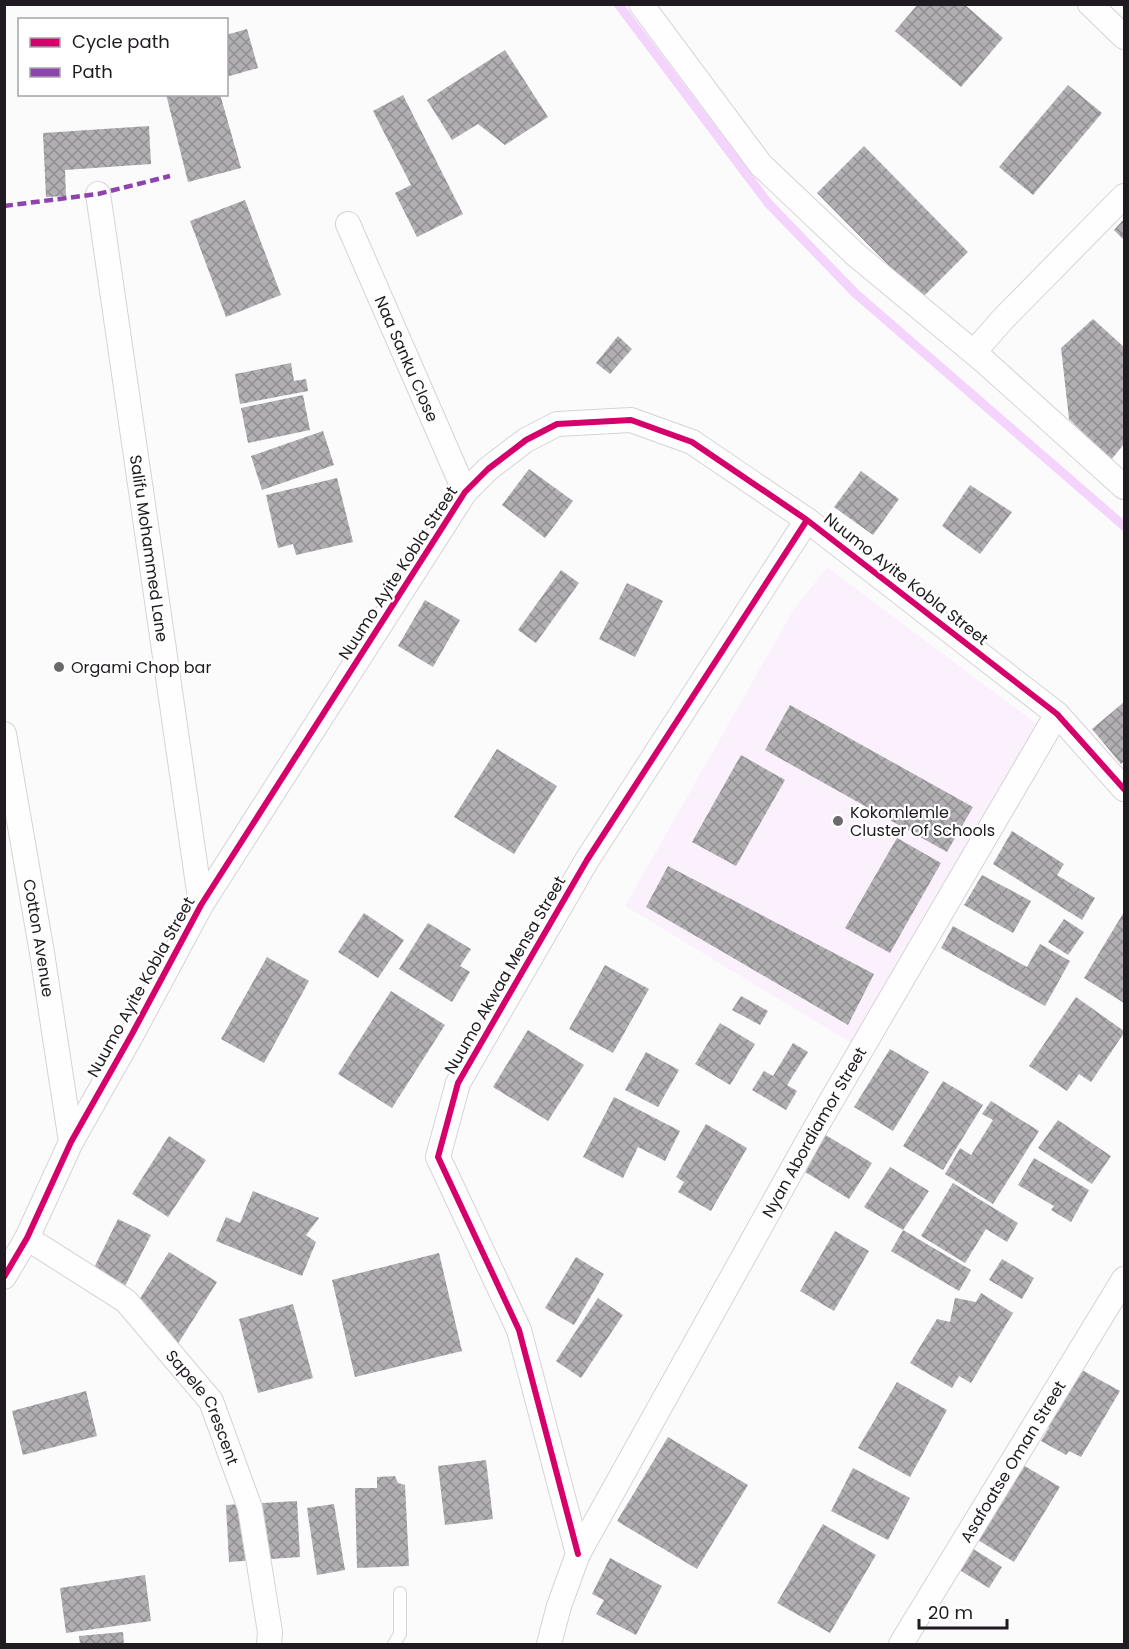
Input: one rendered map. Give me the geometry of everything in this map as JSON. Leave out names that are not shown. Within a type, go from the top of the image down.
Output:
[{"type":"street","points":[[641,4],[761,165],[856,255],[974,352],[1125,487]]},
{"type":"street","points":[[1090,4],[1125,37]]},
{"type":"street","name":"Salifu Mohammed Lane","points":[[98,194],[201,904]]},
{"type":"street","points":[[974,352],[1003,319],[1125,196]]},
{"type":"street","name":"Naa Sanku Close","points":[[348,224],[465,492]]},
{"type":"street","name":"Nuumo Ayite Kobla Street","points":[[4,1277],[27,1238],[71,1142],[201,904],[465,492],[488,469],[526,440],[557,424],[631,420],[692,442],[807,520],[1057,714],[1125,789]]},
{"type":"street","name":"Nuumo Akwaa Mensa Street","points":[[578,1554],[519,1330],[438,1157],[458,1083],[587,860],[807,520]]},
{"type":"street","name":"Nyan Abordiamor Street","points":[[549,1644],[559,1606],[578,1554],[813,1132],[1057,714]]},
{"type":"street","name":"Cotton Avenue","points":[[4,734],[42,953],[71,1142]]},
{"type":"street","name":"Sapele Crescent","points":[[27,1238],[126,1301],[211,1401],[250,1508],[270,1632],[269,1644]]},
{"type":"street","name":"Asafoatse Oman Street","points":[[901,1644],[1125,1279]]},
{"type":"lane","points":[[394,1644],[400,1634],[400,1593]]},
{"type":"shaded area","name":"Kokomlemle Cluster Of Schools","points":[[827,567],[1053,736],[866,1052],[625,906],[792,612]]},
{"type":"building","points":[[918,4],[964,4],[1003,38],[961,87],[895,31]]},
{"type":"building","points":[[247,29],[258,68],[228,76],[228,34]]},
{"type":"building","points":[[505,50],[548,117],[505,145],[478,124],[452,140],[427,100]]},
{"type":"building","points":[[1068,85],[1102,113],[1033,195],[999,167]]},
{"type":"building","points":[[403,95],[463,214],[417,237],[395,193],[411,185],[373,111]]},
{"type":"building","points":[[166,96],[221,96],[241,168],[188,182]]},
{"type":"building","points":[[149,126],[151,164],[65,170],[66,196],[46,197],[43,133]]},
{"type":"building","points":[[864,146],[968,252],[923,297],[915,292],[817,193]]},
{"type":"building","points":[[245,200],[281,295],[226,317],[190,221]]},
{"type":"building","points":[[1124,219],[1124,240],[1114,230]]},
{"type":"building","points":[[1093,319],[1124,347],[1124,444],[1111,460],[1069,419],[1061,348]]},
{"type":"building","points":[[618,336],[632,349],[610,374],[596,363]]},
{"type":"building","points":[[291,363],[294,381],[306,379],[308,391],[240,404],[235,374]]},
{"type":"building","points":[[303,395],[310,430],[248,443],[241,408]]},
{"type":"building","points":[[323,431],[334,465],[262,490],[251,456]]},
{"type":"building","points":[[529,469],[573,501],[545,538],[502,505]]},
{"type":"building","points":[[861,471],[899,499],[873,535],[834,507]]},
{"type":"building","points":[[337,478],[353,542],[296,555],[293,544],[278,548],[266,495]]},
{"type":"building","points":[[970,485],[1012,512],[980,554],[942,526]]},
{"type":"building","points":[[561,570],[579,583],[536,643],[518,630]]},
{"type":"building","points":[[627,583],[663,601],[635,657],[599,639]]},
{"type":"building","points":[[425,600],[460,620],[433,667],[398,646]]},
{"type":"building","points":[[1124,702],[1124,761],[1121,764],[1092,729]]},
{"type":"building","points":[[790,705],[973,807],[947,852],[765,750]]},
{"type":"building","points":[[497,749],[557,786],[514,854],[454,817]]},
{"type":"building","points":[[741,755],[785,780],[736,866],[692,842]]},
{"type":"building","points":[[1012,831],[1064,864],[1057,875],[1095,898],[1082,920],[993,864]]},
{"type":"building","points":[[897,838],[941,863],[890,953],[845,928]]},
{"type":"building","points":[[668,866],[874,974],[848,1025],[646,907]]},
{"type":"building","points":[[982,875],[1031,901],[1013,933],[964,905]]},
{"type":"building","points":[[1124,912],[1124,1003],[1084,978]]},
{"type":"building","points":[[364,913],[404,940],[378,978],[338,952]]},
{"type":"building","points":[[1064,919],[1084,932],[1068,955],[1048,942]]},
{"type":"building","points":[[428,923],[471,949],[460,966],[470,972],[452,1002],[399,969]]},
{"type":"building","points":[[953,926],[1027,967],[1040,944],[1070,961],[1045,1006],[941,948]]},
{"type":"building","points":[[267,957],[309,981],[264,1063],[221,1039]]},
{"type":"building","points":[[605,965],[649,989],[613,1053],[569,1029]]},
{"type":"building","points":[[391,991],[445,1025],[392,1108],[338,1074]]},
{"type":"building","points":[[741,996],[768,1011],[760,1025],[732,1010]]},
{"type":"building","points":[[1076,997],[1124,1033],[1091,1082],[1079,1074],[1067,1091],[1029,1066]]},
{"type":"building","points":[[720,1023],[755,1044],[730,1085],[695,1064]]},
{"type":"building","points":[[528,1030],[584,1065],[548,1121],[493,1087]]},
{"type":"building","points":[[793,1043],[808,1052],[787,1085],[797,1091],[786,1110],[752,1090],[764,1071],[773,1076]]},
{"type":"building","points":[[890,1049],[929,1072],[893,1131],[854,1107]]},
{"type":"building","points":[[646,1052],[679,1070],[658,1107],[625,1090]]},
{"type":"building","points":[[943,1081],[983,1105],[943,1170],[903,1146]]},
{"type":"building","points":[[614,1097],[680,1131],[665,1161],[638,1147],[623,1178],[583,1157]]},
{"type":"building","points":[[991,1101],[1039,1131],[993,1204],[945,1174],[960,1148],[971,1155],[993,1120],[982,1114]]},
{"type":"building","points":[[1058,1120],[1111,1156],[1092,1184],[1038,1148]]},
{"type":"building","points":[[706,1124],[747,1148],[711,1211],[678,1192],[684,1182],[676,1177]]},
{"type":"building","points":[[824,1134],[872,1163],[849,1199],[802,1170]]},
{"type":"building","points":[[169,1136],[206,1160],[168,1217],[132,1194]]},
{"type":"building","points":[[1034,1158],[1089,1190],[1071,1222],[1051,1210],[1054,1206],[1018,1185]]},
{"type":"building","points":[[890,1167],[929,1191],[903,1230],[864,1207]]},
{"type":"building","points":[[953,1183],[1018,1223],[1007,1242],[986,1229],[965,1263],[921,1236]]},
{"type":"building","points":[[253,1191],[319,1218],[306,1235],[316,1242],[302,1276],[216,1241],[226,1217],[240,1223]]},
{"type":"building","points":[[118,1219],[151,1235],[122,1292],[90,1276]]},
{"type":"building","points":[[903,1230],[971,1270],[959,1291],[891,1251]]},
{"type":"building","points":[[835,1231],[869,1251],[834,1311],[800,1291]]},
{"type":"building","points":[[169,1252],[217,1282],[174,1350],[126,1321]]},
{"type":"building","points":[[439,1253],[462,1351],[355,1377],[332,1280]]},
{"type":"building","points":[[576,1257],[604,1274],[574,1325],[545,1308]]},
{"type":"building","points":[[1002,1259],[1034,1278],[1022,1299],[989,1280]]},
{"type":"building","points":[[981,1293],[1013,1313],[971,1383],[959,1376],[952,1388],[910,1363],[937,1319],[950,1322],[955,1298],[976,1302]]},
{"type":"building","points":[[598,1298],[623,1315],[581,1378],[556,1361]]},
{"type":"building","points":[[293,1304],[313,1378],[258,1393],[239,1319]]},
{"type":"building","points":[[1069,1363],[1120,1391],[1081,1457],[1069,1451],[1066,1455],[1041,1441],[1049,1428],[1036,1421]]},
{"type":"building","points":[[897,1382],[947,1410],[910,1477],[858,1448]]},
{"type":"building","points":[[86,1391],[97,1436],[23,1455],[12,1411]]},
{"type":"building","points":[[668,1437],[748,1485],[697,1569],[617,1521]]},
{"type":"building","points":[[1013,1459],[1060,1487],[1014,1562],[968,1534]]},
{"type":"building","points":[[486,1460],[493,1519],[445,1525],[438,1466]]},
{"type":"building","points":[[853,1468],[910,1498],[888,1540],[831,1511]]},
{"type":"building","points":[[395,1476],[398,1483],[405,1485],[409,1566],[357,1568],[355,1488],[377,1488],[377,1477]]},
{"type":"building","points":[[297,1501],[300,1557],[229,1562],[226,1505]]},
{"type":"building","points":[[334,1504],[345,1570],[317,1575],[307,1508]]},
{"type":"building","points":[[823,1524],[876,1555],[830,1633],[777,1603]]},
{"type":"building","points":[[954,1537],[1002,1567],[989,1588],[941,1559]]},
{"type":"building","points":[[610,1558],[662,1586],[636,1635],[596,1614],[604,1600],[592,1594]]},
{"type":"building","points":[[145,1575],[151,1621],[66,1633],[60,1588]]},
{"type":"building","points":[[123,1632],[124,1644],[80,1644],[79,1636]]},
{"type":"waterway","points":[[618,4],[768,203],[855,293],[1124,526]]},
{"type":"marked path","points":[[4,206],[98,194],[170,176]]},
{"type":"cycle path","points":[[4,1277],[27,1238],[71,1142],[201,905],[465,492],[488,469],[526,440],[557,424],[631,420],[692,442],[807,520],[1057,714],[1124,789]]},
{"type":"cycle path","points":[[578,1554],[519,1330],[438,1157],[458,1083],[587,860],[807,520]]},
{"type":"place","name":"Orgami Chop bar","points":[[59,667]]},
{"type":"place","name":"Kokomlemle Cluster Of Schools","points":[[838,821]]}]
